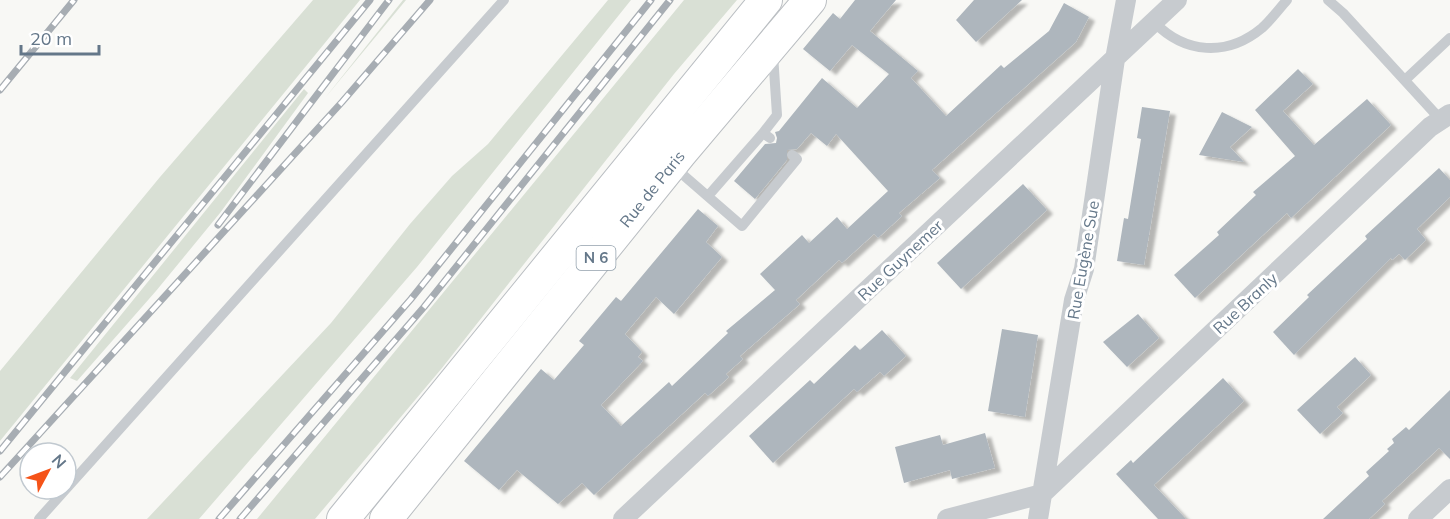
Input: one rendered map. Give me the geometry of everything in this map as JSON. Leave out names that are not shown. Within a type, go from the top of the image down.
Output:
[{"type":"main road","name":"Rue de Paris","points":[[343,519],[766,0]]},
{"type":"main road","name":"Rue de Paris","points":[[386,519],[671,165],[810,0]]},
{"type":"street","name":"Rue Eugène Sue","points":[[1038,519],[1074,300],[1084,269],[1114,59],[1126,0]]},
{"type":"street","name":"Rue Guynemer","points":[[623,519],[1177,0]]},
{"type":"street","name":"Rue Branly","points":[[1042,494],[1446,117]]},
{"type":"street","points":[[1418,519],[1450,489]]},
{"type":"street","points":[[947,519],[1042,494]]},
{"type":"lane","points":[[78,476],[504,0]]},
{"type":"lane","points":[[1154,22],[1168,36],[1191,48],[1227,46],[1261,28],[1287,0]]},
{"type":"lane","points":[[1328,0],[1405,80],[1446,117]]},
{"type":"lane","points":[[1405,80],[1450,39]]},
{"type":"lane","points":[[708,196],[738,169],[767,135],[777,115],[772,47]]},
{"type":"lane","points":[[671,165],[742,226],[783,171],[797,159],[792,155]]},
{"type":"lane","points":[[39,519],[55,501]]},
{"type":"shaded area","points":[[313,0],[360,0],[0,441],[0,371],[160,177]]},
{"type":"shaded area","points":[[403,0],[406,0],[325,98]]},
{"type":"shaded area","points":[[608,0],[631,0],[417,267],[199,519],[147,519],[331,323],[410,224],[452,176],[488,144]]},
{"type":"shaded area","points":[[684,0],[737,0],[674,74],[442,368],[315,519],[257,519]]},
{"type":"shaded area","points":[[304,89],[308,93],[220,213],[156,291],[77,381],[70,378]]},
{"type":"building","points":[[855,0],[896,0],[870,31],[918,71],[911,78],[946,116],[1001,65],[1004,68],[1049,31],[1064,3],[1089,17],[1076,42],[932,170],[940,178],[899,213],[902,216],[878,238],[874,234],[842,263],[839,260],[796,300],[800,304],[740,356],[743,359],[726,374],[729,377],[708,396],[705,393],[594,495],[582,483],[558,504],[517,470],[499,490],[464,461],[541,369],[554,380],[584,345],[579,341],[616,297],[621,301],[698,209],[718,226],[706,242],[722,257],[674,314],[656,297],[625,334],[642,352],[638,357],[643,361],[601,405],[621,426],[669,382],[672,386],[728,333],[726,331],[775,290],[760,274],[802,235],[809,243],[837,217],[847,229],[888,191],[836,134],[827,146],[811,133],[797,149],[787,150],[787,160],[755,199],[734,181],[765,144],[776,143],[775,132],[779,131],[822,78],[857,108],[889,74],[852,45],[830,71],[803,49],[833,13],[840,19]]},
{"type":"building","points":[[974,0],[1022,0],[976,42],[956,20]]},
{"type":"building","points":[[1298,69],[1313,84],[1283,111],[1314,145],[1367,99],[1391,125],[1291,218],[1287,213],[1195,298],[1174,275],[1219,235],[1217,232],[1256,195],[1253,192],[1295,156],[1255,110]]},
{"type":"building","points":[[1142,107],[1170,111],[1144,265],[1117,261],[1124,218],[1128,219],[1141,139],[1137,138]]},
{"type":"building","points":[[1222,112],[1252,127],[1230,147],[1244,162],[1199,155]]},
{"type":"building","points":[[1439,168],[1450,180],[1450,197],[1417,229],[1426,240],[1405,260],[1399,254],[1392,260],[1391,258],[1294,355],[1273,332],[1309,297],[1307,295],[1367,239],[1365,236]]},
{"type":"building","points":[[1023,184],[1047,210],[961,289],[937,263]]},
{"type":"building","points":[[1138,314],[1159,338],[1127,367],[1103,342]]},
{"type":"building","points":[[1002,329],[1038,335],[1025,417],[988,411]]},
{"type":"building","points":[[882,330],[906,356],[884,376],[880,372],[857,392],[854,389],[773,463],[749,436],[810,380],[814,384],[855,345],[860,350]]},
{"type":"building","points":[[1355,357],[1371,375],[1337,407],[1343,413],[1320,434],[1297,410]]},
{"type":"building","points":[[1223,378],[1244,401],[1154,485],[1186,519],[1158,519],[1116,474],[1131,460],[1133,463]]},
{"type":"building","points":[[1450,390],[1450,459],[1439,448],[1382,501],[1385,504],[1369,519],[1323,519],[1369,476],[1366,472],[1389,451],[1387,449],[1394,443],[1392,439],[1406,427],[1409,430]]},
{"type":"building","points":[[985,433],[995,468],[952,479],[950,470],[904,483],[895,447],[940,435],[943,445]]},
{"type":"railway","points":[[0,90],[74,0]]},
{"type":"railway","points":[[0,451],[370,0]]},
{"type":"railway","points":[[218,225],[389,0]]},
{"type":"railway","points":[[0,477],[342,102],[430,0]]},
{"type":"railway","points":[[219,519],[411,299],[651,0]]},
{"type":"railway","points":[[240,519],[424,307],[670,0]]}]
